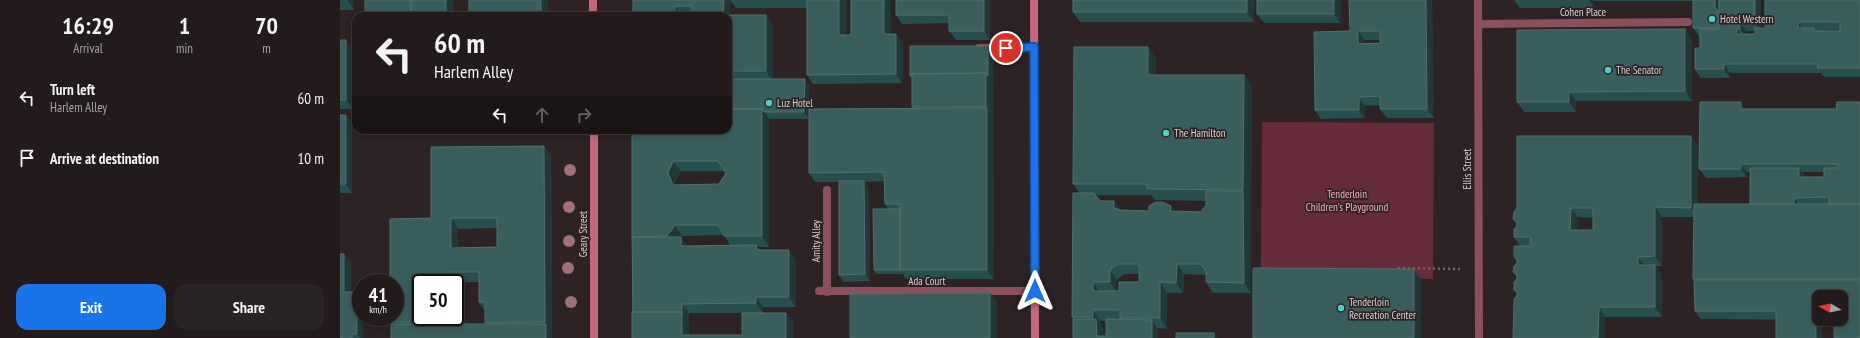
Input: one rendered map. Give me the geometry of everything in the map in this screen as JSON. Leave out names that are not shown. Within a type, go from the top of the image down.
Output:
[{"type":"main road","points":[[594,0],[594,12]]},
{"type":"main road","points":[[1034,0],[1035,338]]},
{"type":"main road","name":"Geary Street","points":[[594,134],[594,338]]},
{"type":"street","name":"Ellis Street","points":[[1478,0],[1479,338]]},
{"type":"street","name":"Cohen Place","points":[[1478,24],[1688,22]]},
{"type":"street","points":[[968,48],[1034,47]]},
{"type":"street","name":"Amity Alley","points":[[823,292],[827,190]]},
{"type":"street","name":"Ada Court","points":[[823,292],[1035,291]]},
{"type":"path","points":[[1398,268],[1478,269]]},
{"type":"green space","name":"Tenderloin Children's Playground","points":[[1262,122],[1434,123],[1433,279],[1271,278],[1261,272]]},
{"type":"building","points":[[365,0],[411,0],[411,12],[365,12]]},
{"type":"building","points":[[411,0],[446,0],[446,12],[411,12]]},
{"type":"building","points":[[469,0],[541,0],[541,12],[469,12]]},
{"type":"building","points":[[633,0],[724,0],[723,12],[692,12],[692,6],[675,6],[675,12],[633,12]]},
{"type":"building","points":[[807,0],[839,0],[839,35],[851,35],[851,0],[884,0],[884,34],[896,34],[896,74],[807,75]]},
{"type":"building","points":[[896,0],[984,0],[984,31],[949,31],[949,15],[896,15]]},
{"type":"building","points":[[1073,0],[1247,0],[1247,12],[1073,12]]},
{"type":"building","points":[[1257,0],[1334,0],[1334,14],[1257,14]]},
{"type":"building","points":[[1349,0],[1426,0],[1427,109],[1380,109],[1380,96],[1359,97],[1359,110],[1315,110],[1314,32],[1350,31]],"holes":[[[1358,31],[1380,31],[1380,43],[1358,44]]]},
{"type":"building","points":[[1693,0],[1715,0],[1715,7],[1718,11],[1718,28],[1693,28]]},
{"type":"building","points":[[1719,0],[1755,0],[1755,22],[1740,22],[1740,29],[1737,29],[1736,34],[1755,34],[1755,28],[1765,28],[1765,0],[1860,0],[1860,68],[1817,68],[1818,64],[1724,64],[1724,69],[1695,69],[1695,48],[1700,48],[1700,29],[1719,29]],"holes":[[[1798,22],[1840,22],[1840,31],[1814,31],[1814,28],[1798,28]]]},
{"type":"building","points":[[732,15],[766,15],[766,71],[732,71]]},
{"type":"building","name":"The Senator","points":[[1685,29],[1685,91],[1569,92],[1569,102],[1517,102],[1517,30]]},
{"type":"building","points":[[340,40],[346,40],[346,100],[340,100]]},
{"type":"building","points":[[910,46],[988,46],[988,76],[986,73],[912,74],[912,76],[910,76]]},
{"type":"building","name":"The Hamilton","points":[[1074,47],[1148,47],[1148,75],[1244,75],[1243,190],[1147,189],[1147,184],[1073,184]]},
{"type":"building","points":[[986,73],[986,107],[912,107],[912,74]]},
{"type":"building","name":"Luz Hotel","points":[[732,79],[805,79],[804,112],[764,112],[762,109],[732,109]]},
{"type":"building","points":[[1700,102],[1741,102],[1741,109],[1836,109],[1837,102],[1860,102],[1860,204],[1829,204],[1829,197],[1794,198],[1794,204],[1750,204],[1750,168],[1799,168],[1799,177],[1824,177],[1824,168],[1838,168],[1838,164],[1741,164],[1741,169],[1699,169]]},
{"type":"building","points":[[987,108],[987,270],[900,270],[900,204],[885,204],[884,172],[809,173],[809,109]]},
{"type":"building","points":[[732,109],[762,109],[762,236],[724,236],[718,225],[675,225],[667,236],[632,237],[632,134],[732,134]],"holes":[[[673,161],[718,161],[726,173],[719,184],[673,185],[668,173]]]},
{"type":"building","points":[[340,115],[346,115],[346,184],[340,184]]},
{"type":"building","points":[[1517,136],[1691,136],[1691,208],[1655,207],[1655,256],[1638,257],[1638,265],[1655,265],[1655,307],[1599,307],[1598,338],[1513,338],[1514,299],[1517,296],[1517,292],[1514,290],[1514,282],[1517,279],[1517,275],[1513,272],[1517,259],[1514,257],[1514,246],[1531,246],[1530,237],[1514,237],[1514,229],[1517,226],[1517,222],[1513,219],[1514,212],[1517,208]],"holes":[[[1571,208],[1593,208],[1593,230],[1570,230]]]},
{"type":"building","points":[[544,146],[545,322],[485,323],[485,302],[479,302],[479,272],[444,272],[444,274],[412,274],[412,322],[404,322],[404,274],[390,274],[390,219],[431,218],[431,147]],"holes":[[[451,218],[497,218],[497,247],[451,248]]]},
{"type":"building","points":[[839,181],[864,181],[865,274],[839,275]]},
{"type":"building","points":[[1206,191],[1243,191],[1244,283],[1206,282],[1206,271],[1200,264],[1177,264],[1176,283],[1160,282],[1160,318],[1120,318],[1120,310],[1093,310],[1093,317],[1072,317],[1073,193],[1094,193],[1100,201],[1114,201],[1114,208],[1120,210],[1149,211],[1149,206],[1156,202],[1162,202],[1171,206],[1170,211],[1201,212],[1206,205]],"holes":[[[1117,264],[1139,264],[1139,282],[1119,282],[1119,291],[1093,291],[1093,282],[1110,282],[1110,270]]]},
{"type":"building","points":[[1694,204],[1860,204],[1860,279],[1693,279]]},
{"type":"building","points":[[873,209],[900,209],[900,270],[874,270]]},
{"type":"building","points":[[632,237],[681,237],[681,246],[756,245],[757,250],[789,250],[789,297],[756,297],[756,303],[682,304],[682,312],[633,312]]},
{"type":"building","points":[[340,254],[344,254],[344,292],[352,292],[352,326],[357,326],[357,334],[352,334],[352,338],[340,338]]},
{"type":"building","name":"Tenderloin Recreation Center","points":[[1253,268],[1414,269],[1414,338],[1253,338]]},
{"type":"building","points":[[1694,280],[1860,280],[1860,338],[1834,338],[1834,326],[1848,326],[1848,290],[1812,290],[1812,326],[1816,326],[1816,338],[1776,338],[1776,311],[1695,311]]},
{"type":"building","points":[[990,293],[990,338],[850,338],[850,294]]},
{"type":"building","points":[[632,312],[682,312],[682,335],[742,335],[742,313],[786,313],[786,338],[632,338]]},
{"type":"building","points":[[1073,319],[1096,319],[1097,336],[1106,336],[1106,319],[1152,320],[1152,338],[1073,338]]},
{"type":"building","points":[[404,324],[412,324],[412,326],[464,326],[464,324],[546,324],[546,338],[391,338],[391,326],[404,326]]},
{"type":"building","points":[[1176,333],[1214,333],[1214,338],[1176,338]]},
{"type":"place","name":"Hotel Western","points":[[1712,19]]},
{"type":"place","name":"The Senator","points":[[1608,70]]},
{"type":"place","name":"Luz Hotel","points":[[769,103]]},
{"type":"place","name":"The Hamilton","points":[[1166,133]]},
{"type":"place","name":"Tenderloin Recreation Center","points":[[1341,308]]},
{"type":"route","points":[[1006,48],[1034,47],[1035,291]]}]
